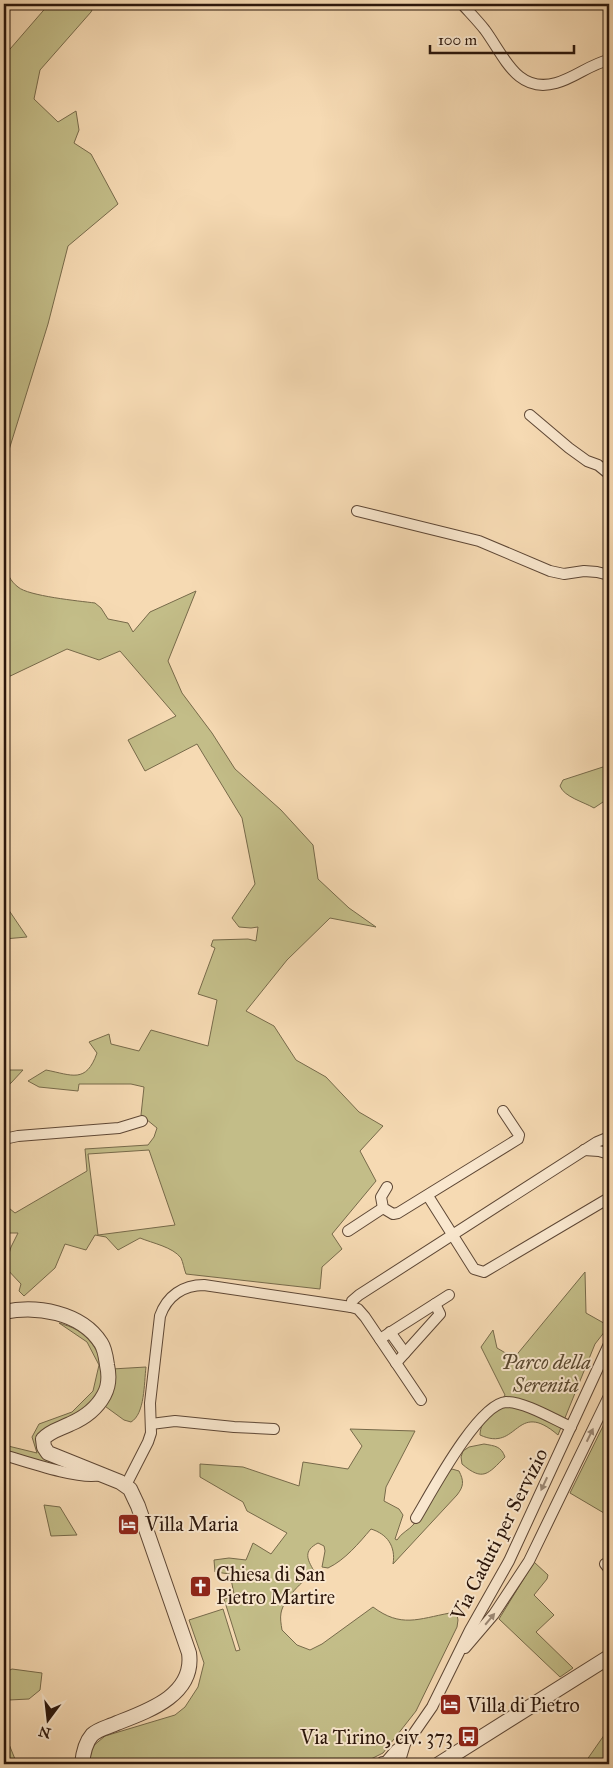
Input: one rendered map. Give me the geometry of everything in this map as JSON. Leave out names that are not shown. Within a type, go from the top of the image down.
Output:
[{"type":"street","points":[[462,4],[485,31],[507,63],[529,83],[547,85],[558,83],[597,63],[609,60]]},
{"type":"street","points":[[530,415],[569,448],[587,461],[598,465],[609,474]]},
{"type":"street","points":[[357,511],[479,541],[550,571],[564,574],[584,571],[609,575]]},
{"type":"street","points":[[387,1187],[381,1197],[383,1208],[393,1214],[398,1213],[518,1139],[519,1135],[503,1111]]},
{"type":"street","points":[[4,1139],[18,1136],[119,1128],[142,1121]]},
{"type":"street","points":[[351,1307],[352,1301],[359,1295],[584,1150],[609,1137]]},
{"type":"street","points":[[584,1150],[600,1151],[609,1154]]},
{"type":"street","points":[[428,1196],[474,1269],[484,1272],[607,1198]]},
{"type":"street","points":[[348,1231],[383,1208]]},
{"type":"street","points":[[126,1485],[148,1442],[151,1424],[150,1403],[160,1316],[164,1306],[178,1292],[194,1285],[358,1309],[421,1400]]},
{"type":"street","points":[[380,1339],[449,1296]]},
{"type":"street","points":[[396,1363],[440,1314],[435,1304]]},
{"type":"street","points":[[4,1312],[29,1309],[44,1310],[64,1316],[81,1324],[102,1343],[108,1368],[107,1388],[104,1395],[90,1413],[48,1434],[43,1439],[44,1447],[48,1453],[126,1485],[136,1500],[190,1654],[190,1664],[182,1685],[174,1695],[160,1704],[93,1735],[84,1751],[82,1764]]},
{"type":"street","points":[[390,1332],[405,1353]]},
{"type":"street","name":"Via Caduti per Servizio","points":[[384,1764],[423,1722],[470,1630],[509,1561],[609,1344]]},
{"type":"street","name":"Via Caduti per Servizio","points":[[458,1656],[494,1614],[529,1561],[609,1396]]},
{"type":"street","points":[[416,1518],[472,1428],[492,1407],[504,1402],[512,1402],[571,1427]]},
{"type":"street","points":[[151,1424],[183,1421],[234,1427],[274,1429]]},
{"type":"street","points":[[4,1455],[80,1475],[94,1477],[102,1474]]},
{"type":"street","points":[[439,1764],[609,1657]]},
{"type":"street","name":"Via Caduti per Servizio","points":[[399,1764],[405,1743]]},
{"type":"street","points":[[384,1764],[391,1764]]},
{"type":"green space","points":[[49,4],[95,4],[91,12],[40,70],[34,99],[58,122],[76,111],[79,130],[74,143],[91,154],[118,204],[68,246],[48,324],[4,466],[4,56]]},
{"type":"green space","points":[[4,564],[11,579],[18,587],[32,593],[54,598],[95,603],[101,608],[108,619],[128,623],[133,632],[150,612],[196,591],[168,661],[182,693],[212,733],[235,769],[281,810],[313,845],[318,879],[349,908],[376,927],[330,918],[287,960],[246,1011],[274,1026],[296,1060],[326,1077],[359,1112],[383,1126],[360,1151],[376,1181],[332,1234],[342,1249],[322,1267],[320,1289],[186,1274],[182,1260],[177,1254],[168,1248],[140,1238],[118,1250],[106,1237],[95,1235],[86,1250],[65,1244],[55,1268],[24,1296],[19,1291],[21,1284],[5,1267],[11,1247],[18,1233],[4,1233],[4,1204],[15,1213],[87,1171],[85,1149],[148,1145],[154,1137],[157,1128],[141,1115],[144,1087],[131,1084],[79,1084],[78,1091],[39,1087],[28,1081],[46,1070],[71,1075],[83,1073],[93,1063],[97,1053],[89,1042],[109,1034],[111,1044],[139,1051],[151,1030],[208,1046],[217,1000],[198,994],[215,948],[211,946],[213,940],[248,939],[256,941],[258,927],[239,927],[232,918],[255,884],[242,818],[197,744],[145,771],[128,740],[176,716],[120,651],[99,660],[67,649],[4,679]],"holes":[[[149,1150],[175,1225],[98,1235],[88,1154]]]},
{"type":"green space","points":[[609,765],[609,798],[594,808],[570,796],[560,786],[563,780]]},
{"type":"green space","points":[[4,903],[27,937],[4,939]]},
{"type":"green space","points":[[4,1070],[23,1070],[4,1088]]},
{"type":"green space","name":"Parco della Serenità","points":[[585,1272],[586,1313],[609,1326],[595,1344],[558,1435],[544,1425],[533,1422],[525,1423],[503,1437],[493,1439],[480,1435],[486,1419],[505,1395],[481,1347],[493,1330],[497,1348],[514,1358]]},
{"type":"green space","points":[[59,1323],[77,1330],[92,1344],[100,1361],[102,1380],[97,1399],[39,1445],[82,1473],[4,1451],[4,1445],[37,1453],[32,1437],[39,1424],[72,1412],[93,1391],[99,1365],[87,1342]]},
{"type":"green space","points":[[146,1367],[141,1405],[136,1418],[131,1422],[124,1420],[102,1404],[112,1369]]},
{"type":"green space","points":[[609,1414],[609,1516],[570,1493]]},
{"type":"green space","points":[[350,1429],[415,1431],[386,1487],[384,1501],[399,1509],[403,1515],[395,1539],[397,1540],[414,1524],[436,1489],[452,1469],[459,1471],[462,1478],[461,1489],[393,1564],[392,1546],[382,1534],[371,1529],[346,1556],[328,1568],[322,1567],[324,1546],[318,1543],[313,1546],[308,1552],[308,1559],[314,1571],[294,1590],[286,1601],[281,1615],[282,1630],[297,1645],[310,1650],[322,1644],[373,1607],[383,1614],[401,1620],[419,1619],[450,1613],[457,1615],[457,1627],[416,1711],[383,1753],[367,1761],[365,1764],[89,1764],[92,1747],[105,1736],[175,1715],[185,1707],[198,1687],[204,1663],[189,1620],[223,1609],[236,1651],[240,1650],[224,1599],[232,1597],[234,1594],[230,1574],[215,1572],[214,1560],[229,1558],[246,1560],[253,1543],[271,1554],[287,1533],[247,1511],[243,1502],[200,1477],[200,1464],[243,1467],[299,1486],[303,1462],[348,1469],[362,1446]]},
{"type":"green space","points":[[484,1444],[499,1449],[505,1457],[485,1474],[475,1473],[462,1464],[461,1457],[463,1451],[469,1447]]},
{"type":"green space","points":[[44,1505],[60,1507],[77,1535],[51,1536]]},
{"type":"green space","points":[[534,1562],[548,1575],[534,1595],[554,1615],[536,1632],[573,1668],[560,1677],[499,1619]]},
{"type":"green space","points":[[12,1669],[42,1673],[40,1690],[29,1699],[9,1700],[4,1705],[4,1673]]},
{"type":"green space","points":[[607,1731],[609,1733],[609,1764],[584,1764]]},
{"type":"green space","points":[[4,1732],[17,1764],[4,1764]]},
{"type":"place","name":"Villa Maria","points":[[129,1524]]},
{"type":"place","name":"Chiesa di San Pietro Martire","points":[[200,1586]]},
{"type":"place","name":"Villa di Pietro","points":[[451,1705]]},
{"type":"place","name":"Via Tirino, civ. 373","points":[[469,1737]]}]
